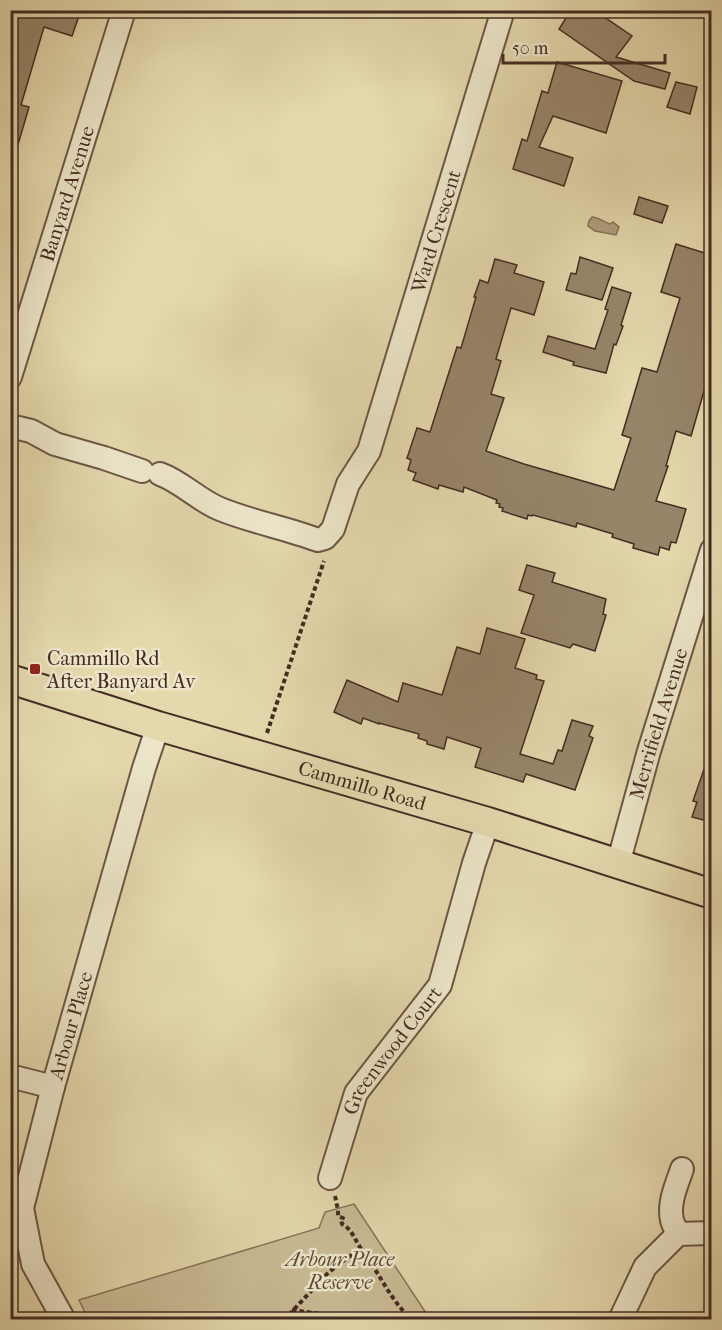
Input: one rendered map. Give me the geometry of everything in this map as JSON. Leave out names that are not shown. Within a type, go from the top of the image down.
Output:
[{"type":"main road","name":"Cammillo Road","points":[[10,679],[158,726],[488,822],[711,894]]},
{"type":"street","name":"Banyard Avenue","points":[[10,377],[124,10]]},
{"type":"street","name":"Ward Crescent","points":[[325,538],[333,529],[348,484],[369,451],[503,10]]},
{"type":"street","points":[[10,426],[31,431],[55,444],[151,472],[177,482],[219,508],[318,540],[325,538]]},
{"type":"street","name":"Merrifield Avenue","points":[[618,864],[649,751],[711,550]]},
{"type":"street","name":"Arbour Place","points":[[64,1320],[33,1263],[22,1208],[53,1087],[158,726]]},
{"type":"street","name":"Greenwood Court","points":[[330,1178],[356,1093],[440,985],[474,863],[488,822]]},
{"type":"street","points":[[10,1076],[53,1087]]},
{"type":"street","points":[[678,1234],[672,1219],[671,1206],[682,1168]]},
{"type":"street","points":[[620,1320],[645,1267],[678,1234],[711,1233]]},
{"type":"path","points":[[265,740],[326,554],[325,538]]},
{"type":"path","points":[[330,1178],[338,1206],[338,1216],[344,1219],[341,1220],[342,1224],[348,1227],[396,1304],[406,1314],[417,1320]]},
{"type":"path","points":[[284,1320],[332,1269],[361,1249]]},
{"type":"path","points":[[292,1310],[356,1316],[406,1314]]},
{"type":"green space","name":"Arbour Place Reserve","points":[[354,1204],[430,1319],[88,1319],[79,1300],[319,1228],[325,1212]]},
{"type":"shaded area","points":[[592,217],[610,224],[613,222],[619,227],[616,235],[595,231],[588,226]]},
{"type":"building","points":[[10,10],[81,10],[72,36],[44,27],[21,105],[29,107],[15,155],[10,154]]},
{"type":"building","points":[[571,10],[594,10],[632,36],[616,57],[670,73],[665,89],[634,81],[559,29]]},
{"type":"building","points":[[557,62],[622,81],[606,133],[553,116],[539,147],[573,158],[564,186],[513,169],[522,139],[527,141],[542,91],[548,93]]},
{"type":"building","points":[[676,82],[697,87],[690,114],[667,107]]},
{"type":"building","points":[[639,197],[668,206],[662,223],[634,214]]},
{"type":"building","points":[[676,244],[711,255],[711,367],[691,436],[676,431],[666,466],[668,466],[656,501],[686,509],[676,543],[671,542],[669,550],[660,547],[658,555],[633,548],[634,544],[612,537],[613,534],[577,523],[576,527],[533,515],[528,515],[527,519],[502,511],[500,504],[496,503],[497,500],[464,487],[463,492],[439,485],[438,489],[413,480],[416,473],[408,470],[411,460],[407,458],[417,428],[430,432],[457,347],[461,348],[480,280],[488,283],[495,259],[517,265],[514,273],[544,282],[534,315],[511,308],[496,359],[501,361],[491,394],[504,398],[486,451],[614,490],[631,438],[622,435],[642,368],[657,372],[680,298],[661,292]]},
{"type":"building","points":[[580,257],[613,268],[602,300],[566,290],[571,273],[576,274]]},
{"type":"building","points":[[612,287],[631,293],[621,325],[623,326],[616,345],[614,344],[606,373],[573,365],[574,362],[543,352],[548,336],[595,349],[608,310],[605,309]]},
{"type":"building","points":[[527,565],[555,573],[552,582],[606,599],[603,614],[606,615],[595,651],[573,644],[570,648],[521,633],[534,595],[519,590]]},
{"type":"building","points":[[487,628],[525,639],[515,668],[537,675],[536,679],[544,681],[520,754],[553,764],[558,750],[562,751],[572,720],[593,726],[589,736],[593,738],[575,790],[526,774],[523,782],[475,767],[481,748],[447,737],[444,749],[427,744],[427,741],[418,738],[419,734],[363,718],[361,724],[334,712],[347,680],[398,702],[403,683],[442,695],[457,647],[480,654]]},
{"type":"building","points":[[709,755],[711,756],[711,822],[692,817],[697,802],[693,801]]},
{"type":"place","name":"Cammillo Rd After Banyard Av","points":[[35,669]]}]
